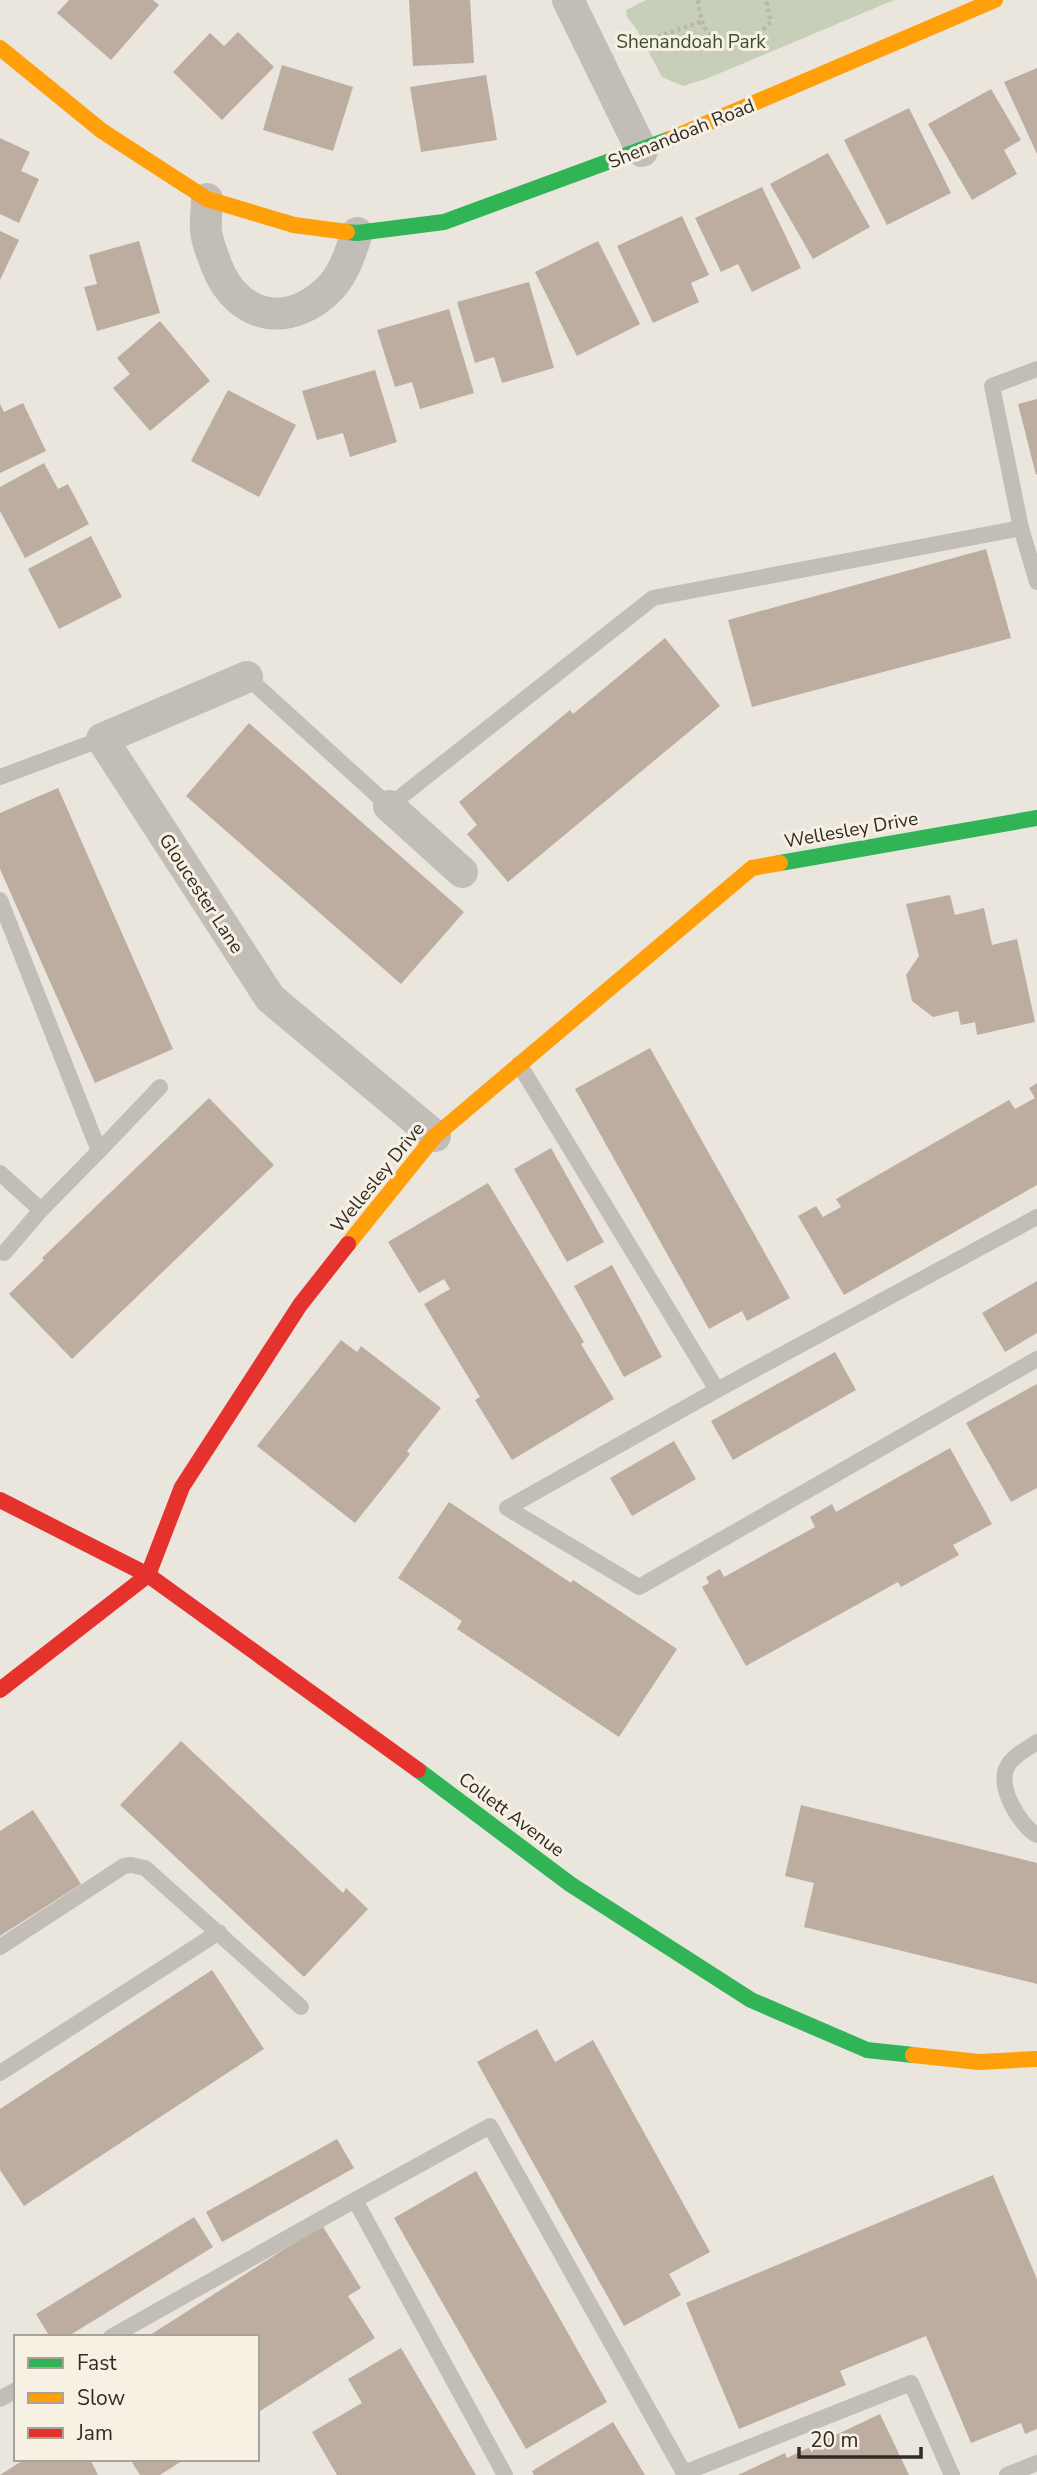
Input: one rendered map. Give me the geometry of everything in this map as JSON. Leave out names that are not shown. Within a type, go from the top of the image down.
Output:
[{"type":"street","points":[[568,0],[642,151]]},
{"type":"street","name":"Shenandoah Road","points":[[0,48],[102,131],[207,198],[294,225],[357,233],[444,222],[642,151],[995,0]]},
{"type":"street","points":[[207,198],[206,231],[222,280],[239,301],[261,311],[284,314],[297,311],[332,286],[350,255],[357,233]]},
{"type":"street","points":[[102,738],[247,677]]},
{"type":"street","name":"Gloucester Lane","points":[[102,738],[270,998],[435,1136]]},
{"type":"street","points":[[389,806],[462,872]]},
{"type":"street","name":"Wellesley Drive","points":[[148,1575],[182,1487],[300,1305],[435,1136],[519,1064],[752,868],[1037,818]]},
{"type":"street","name":"Collett Avenue","points":[[0,1500],[148,1575],[357,1724],[570,1884],[751,2000],[867,2050],[979,2062],[1037,2059]]},
{"type":"street","points":[[0,1690],[148,1575]]},
{"type":"lane","points":[[1037,369],[992,386],[1021,528],[1037,582]]},
{"type":"lane","points":[[247,677],[389,806],[653,598],[1021,528]]},
{"type":"lane","points":[[0,777],[102,738]]},
{"type":"lane","points":[[1,907],[99,1151]]},
{"type":"lane","points":[[519,1064],[718,1390]]},
{"type":"lane","points":[[4,1253],[41,1210],[160,1087]]},
{"type":"lane","points":[[0,1173],[41,1210]]},
{"type":"lane","points":[[1037,1217],[507,1508],[639,1587],[1037,1359]]},
{"type":"lane","points":[[1037,1742],[1018,1755],[1006,1768],[1005,1790],[1015,1811],[1032,1833],[1037,1835]]},
{"type":"lane","points":[[0,1947],[124,1866],[131,1865],[145,1868],[301,2007]]},
{"type":"lane","points":[[0,2073],[219,1932]]},
{"type":"lane","points":[[114,2335],[490,2126],[684,2473],[911,2383],[952,2475]]},
{"type":"lane","points":[[355,2200],[505,2475]]},
{"type":"lane","points":[[1007,2475],[1037,2463]]},
{"type":"path","points":[[698,0],[700,22],[709,36],[727,44],[747,44],[771,22],[766,0]]},
{"type":"path","points":[[597,57],[700,22]]},
{"type":"green space","name":"Shenandoah Park","points":[[646,0],[894,0],[706,79],[683,86],[662,77],[627,17],[626,10]]},
{"type":"building","points":[[69,0],[153,0],[159,5],[111,60],[57,13]]},
{"type":"building","points":[[409,0],[470,0],[474,63],[413,66]]},
{"type":"building","points":[[238,32],[274,67],[222,120],[173,72],[210,33],[224,46]]},
{"type":"building","points":[[282,65],[353,87],[333,151],[263,130]]},
{"type":"building","points":[[1037,68],[1037,154],[1004,82]]},
{"type":"building","points":[[486,75],[497,140],[421,152],[410,87]]},
{"type":"building","points":[[991,89],[1021,140],[1004,150],[1017,174],[972,200],[928,124]]},
{"type":"building","points":[[909,108],[951,193],[887,225],[844,140]]},
{"type":"building","points":[[0,138],[30,152],[21,171],[39,179],[19,223],[0,214]]},
{"type":"building","points":[[828,153],[870,227],[813,259],[770,184]]},
{"type":"building","points":[[762,187],[801,268],[752,292],[738,264],[721,272],[695,218]]},
{"type":"building","points":[[682,216],[709,275],[691,283],[699,302],[653,323],[617,246]]},
{"type":"building","points":[[0,231],[19,240],[0,280]]},
{"type":"building","points":[[139,241],[160,313],[97,331],[84,287],[97,284],[89,255]]},
{"type":"building","points":[[598,241],[640,324],[577,356],[535,272]]},
{"type":"building","points":[[529,282],[554,368],[502,383],[494,357],[475,363],[457,302]]},
{"type":"building","points":[[449,309],[474,393],[420,409],[412,382],[395,387],[377,330]]},
{"type":"building","points":[[160,321],[210,381],[150,431],[113,388],[130,374],[117,358]]},
{"type":"building","points":[[375,370],[397,442],[350,457],[343,433],[317,440],[302,391]]},
{"type":"building","points":[[228,390],[296,425],[259,497],[191,461]]},
{"type":"building","points":[[1037,399],[1037,474],[1036,475],[1018,404]]},
{"type":"building","points":[[23,403],[46,451],[0,473],[0,404],[4,412]]},
{"type":"building","points":[[44,463],[58,489],[68,484],[89,524],[25,558],[0,511],[0,487]]},
{"type":"building","points":[[91,536],[122,597],[59,629],[28,569]]},
{"type":"building","points":[[986,549],[1011,638],[752,707],[728,620]]},
{"type":"building","points":[[665,638],[720,706],[508,882],[467,834],[477,825],[459,802],[570,710],[573,714]]},
{"type":"building","points":[[249,723],[464,912],[401,984],[186,796]]},
{"type":"building","points":[[58,788],[173,1049],[95,1083],[0,869],[0,813]]},
{"type":"building","points":[[950,895],[955,915],[984,908],[992,945],[1017,939],[1035,1022],[977,1035],[975,1022],[961,1025],[958,1011],[933,1017],[912,1001],[906,975],[919,956],[906,904]]},
{"type":"building","points":[[650,1048],[790,1298],[747,1321],[742,1311],[709,1329],[575,1089]]},
{"type":"building","points":[[1037,1083],[1037,1185],[844,1295],[798,1216],[816,1206],[823,1217],[841,1207],[836,1199],[1009,1100],[1015,1109],[1035,1098],[1029,1088]]},
{"type":"building","points":[[209,1098],[274,1165],[72,1359],[9,1294],[44,1260],[42,1258]]},
{"type":"building","points":[[551,1148],[604,1242],[567,1262],[514,1169]]},
{"type":"building","points":[[488,1183],[584,1342],[581,1344],[614,1399],[512,1460],[475,1400],[480,1397],[424,1304],[450,1289],[444,1279],[419,1293],[388,1242]]},
{"type":"building","points":[[612,1265],[662,1357],[624,1377],[574,1286]]},
{"type":"building","points":[[1037,1281],[1037,1333],[1005,1352],[982,1313]]},
{"type":"building","points":[[341,1340],[357,1352],[361,1346],[441,1408],[407,1451],[410,1454],[355,1523],[257,1446]]},
{"type":"building","points":[[835,1352],[856,1390],[733,1460],[711,1421]]},
{"type":"building","points":[[1037,1384],[1037,1488],[1011,1502],[966,1423]]},
{"type":"building","points":[[674,1441],[696,1479],[632,1516],[610,1478]]},
{"type":"building","points":[[950,1448],[992,1524],[953,1545],[959,1555],[901,1587],[898,1582],[746,1666],[702,1587],[709,1583],[706,1577],[720,1569],[724,1577],[815,1527],[810,1517],[832,1504],[836,1512]]},
{"type":"building","points":[[449,1502],[677,1649],[619,1737],[457,1629],[462,1621],[398,1578]]},
{"type":"building","points":[[181,1741],[343,1893],[346,1888],[368,1909],[304,1977],[120,1805]]},
{"type":"building","points":[[801,1805],[1037,1863],[1037,1984],[804,1927],[814,1883],[785,1876]]},
{"type":"building","points":[[33,1810],[81,1884],[0,1936],[0,1831]]},
{"type":"building","points":[[212,1970],[264,2049],[24,2206],[0,2170],[0,2109]]},
{"type":"building","points":[[537,2029],[555,2062],[593,2040],[710,2252],[669,2274],[681,2295],[624,2326],[477,2062]]},
{"type":"building","points":[[337,2139],[354,2168],[222,2242],[206,2212]]},
{"type":"building","points":[[476,2171],[607,2402],[526,2449],[394,2218]]},
{"type":"building","points":[[993,2175],[1037,2279],[1037,2429],[1025,2434],[1021,2423],[971,2443],[926,2336],[840,2371],[846,2385],[739,2429],[686,2303]]},
{"type":"building","points":[[194,2217],[213,2247],[70,2335],[49,2335],[36,2314]]},
{"type":"building","points":[[322,2225],[361,2288],[348,2296],[375,2338],[259,2412],[259,2335],[150,2335]]},
{"type":"building","points":[[401,2348],[476,2475],[337,2475],[312,2432],[362,2403],[348,2379]]},
{"type":"building","points":[[880,2414],[909,2475],[738,2475],[785,2453],[787,2458]]},
{"type":"building","points":[[613,2422],[645,2475],[534,2475],[532,2471]]},
{"type":"building","points":[[22,2461],[91,2461],[98,2475],[0,2475]]},
{"type":"building","points":[[131,2461],[182,2461],[160,2475],[140,2475]]},
{"type":"traffic: fast","points":[[347,232],[444,222],[670,139]]},
{"type":"traffic: fast","points":[[780,863],[1037,818]]},
{"type":"traffic: fast","points":[[418,1770],[570,1884],[751,2000],[867,2050],[913,2055]]},
{"type":"traffic: slow","points":[[670,139],[995,0]]},
{"type":"traffic: slow","points":[[0,48],[102,131],[207,199],[294,225],[347,232]]},
{"type":"traffic: slow","points":[[348,1244],[435,1136],[752,868],[780,863]]},
{"type":"traffic: slow","points":[[913,2055],[979,2062],[1037,2059]]},
{"type":"traffic: jam","points":[[0,1690],[148,1575],[182,1487],[300,1305],[348,1244]]},
{"type":"traffic: jam","points":[[0,1500],[148,1575],[418,1770]]}]
